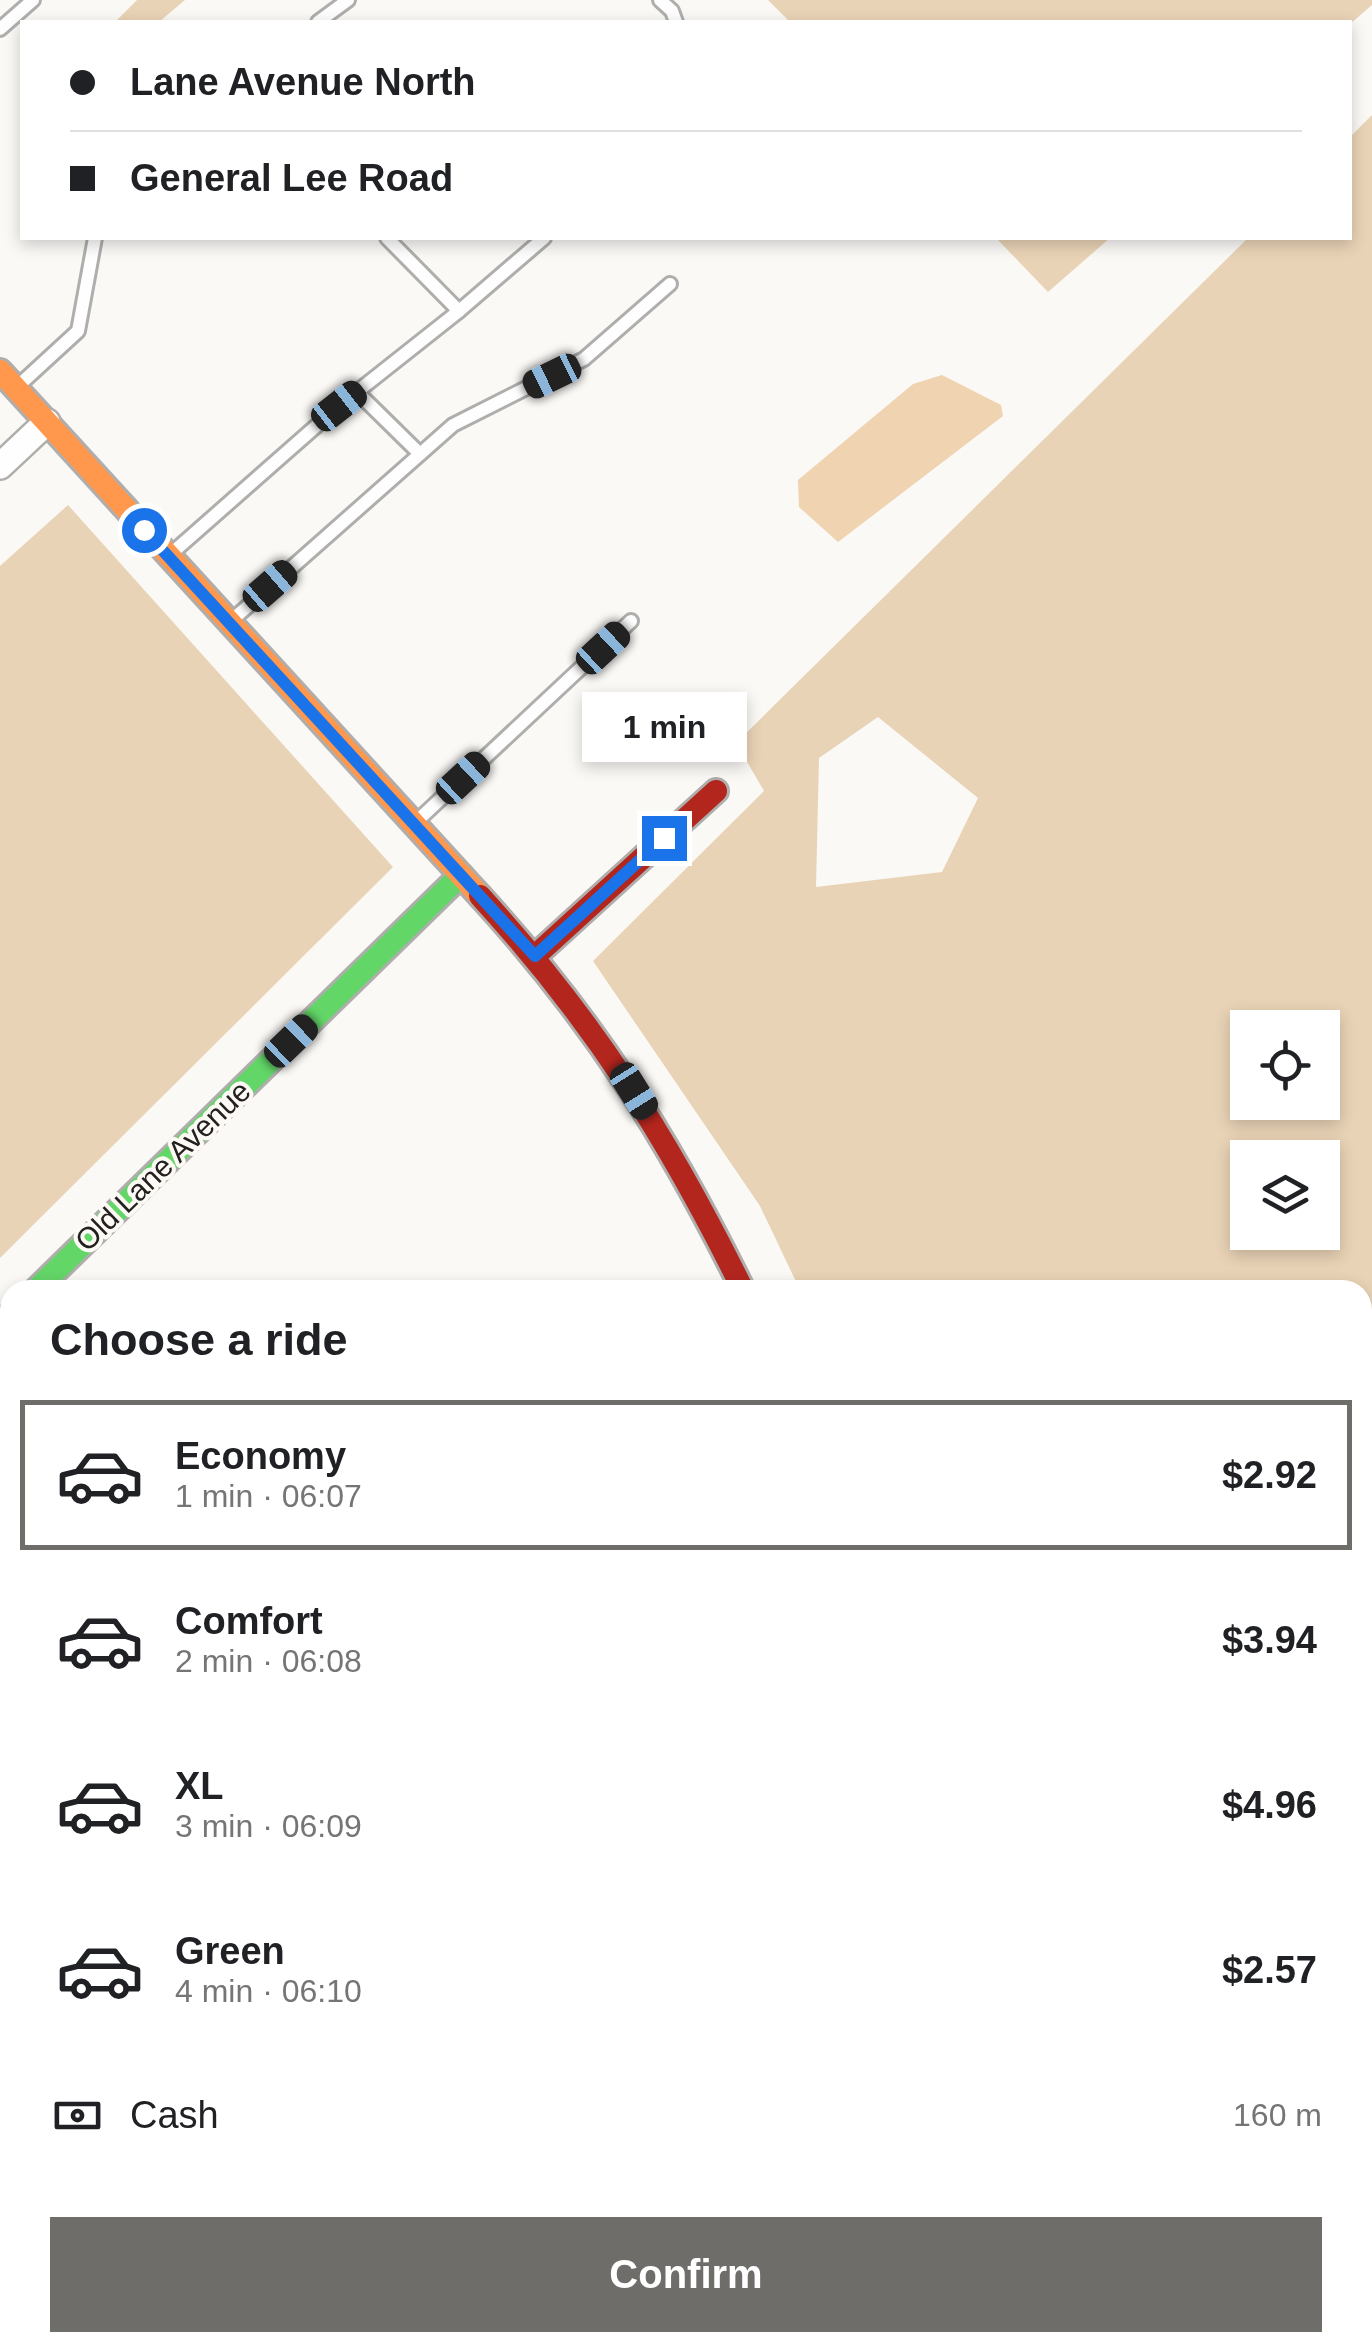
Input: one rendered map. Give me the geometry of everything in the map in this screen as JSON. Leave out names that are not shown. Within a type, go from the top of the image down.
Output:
[{"type":"main road","points":[[8,380],[535,956],[617,1063],[686,1175],[738,1280]]},
{"type":"main road","points":[[535,956],[716,791]]},
{"type":"main road","name":"Old Lane Avenue","points":[[46,1280],[461,875]]},
{"type":"street","points":[[0,466],[48,422]]},
{"type":"lane","points":[[0,29],[33,0]]},
{"type":"lane","points":[[321,20],[348,0]]},
{"type":"lane","points":[[660,0],[675,20]]},
{"type":"lane","points":[[8,380],[78,331],[94,240]]},
{"type":"lane","points":[[390,240],[459,311]]},
{"type":"lane","points":[[169,556],[357,392],[542,240]]},
{"type":"lane","points":[[229,623],[453,425],[584,359],[670,284]]},
{"type":"lane","points":[[357,392],[420,454]]},
{"type":"lane","points":[[414,824],[631,621]]},
{"type":"shaded area","points":[[137,0],[185,0],[161,20],[117,20]]},
{"type":"shaded area","points":[[768,0],[1372,0],[1372,5],[1352,22],[788,20]]},
{"type":"shaded area","points":[[1372,115],[1372,1280],[795,1280],[760,1206],[593,961],[764,791],[736,743],[1246,240],[1352,240],[1352,135]],"holes":[[[878,717],[978,798],[942,872],[816,887],[819,758]]]},
{"type":"shaded area","points":[[998,240],[1108,240],[1048,292]]},
{"type":"shaded area","points":[[942,375],[1001,405],[1003,416],[838,542],[799,507],[798,480],[913,384]]},
{"type":"shaded area","points":[[68,505],[393,867],[0,1258],[0,566]]},
{"type":"traffic: fast","points":[[46,1280],[461,875]]},
{"type":"traffic: slow","points":[[0,371],[480,896]]},
{"type":"traffic: jam","points":[[535,956],[716,791]]},
{"type":"traffic: jam","points":[[480,896],[559,989],[626,1083],[686,1182],[738,1280]]},
{"type":"route","points":[[144,530],[535,956],[664,838]]}]
